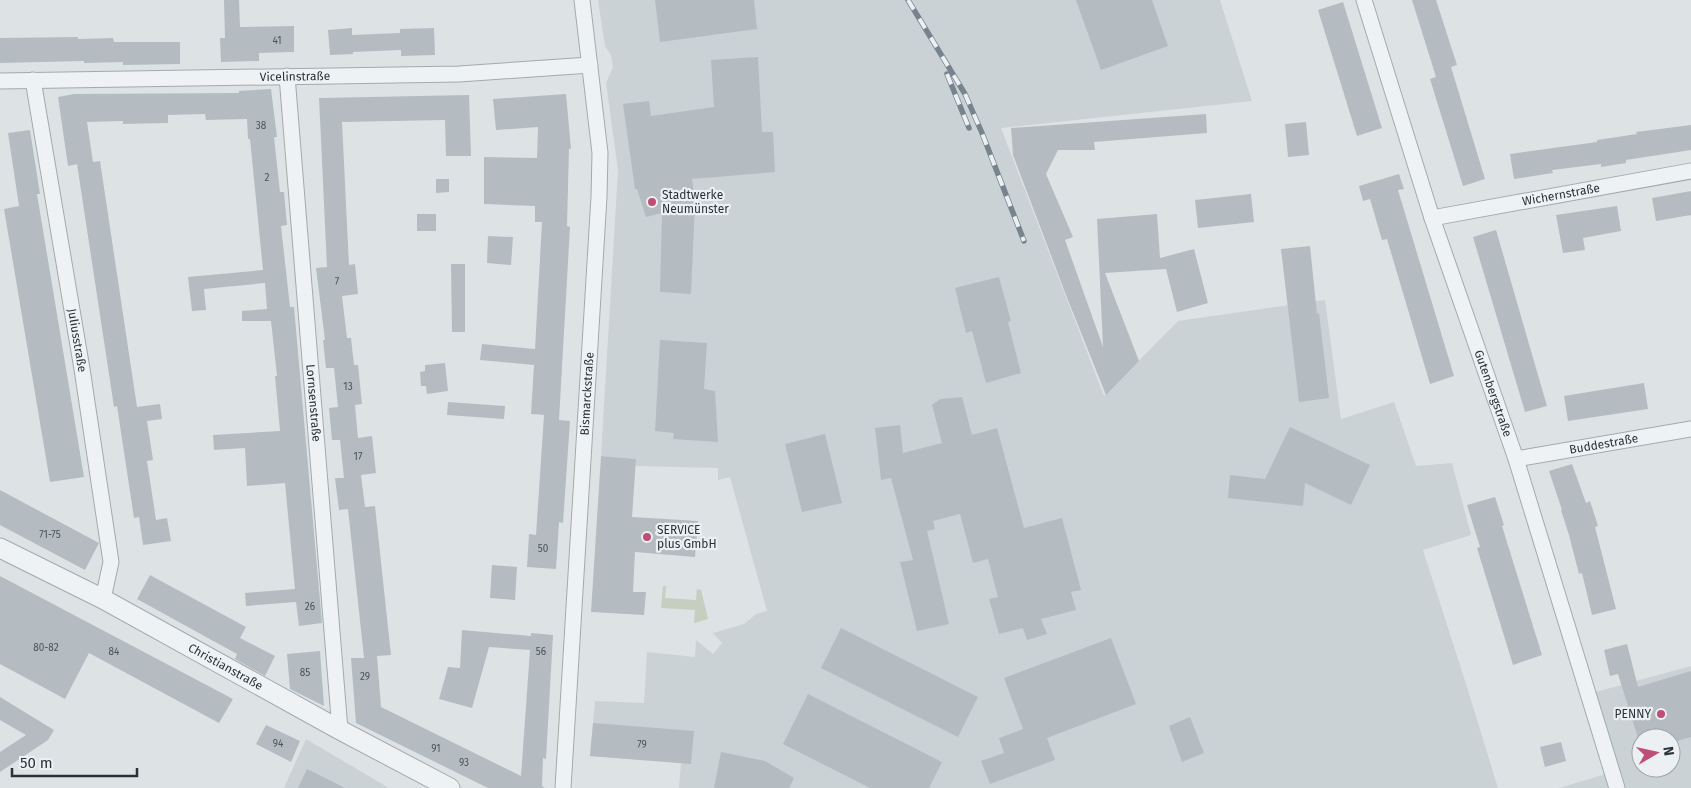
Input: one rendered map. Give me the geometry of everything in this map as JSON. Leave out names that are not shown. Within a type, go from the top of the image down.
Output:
[{"type":"street","name":"Bismarckstraße","points":[[563,788],[599,196],[600,153],[582,0]]},
{"type":"street","name":"Gutenbergstraße","points":[[1364,0],[1432,218],[1516,459],[1617,788]]},
{"type":"street","name":"Vicelinstraße","points":[[0,81],[459,74],[590,65]]},
{"type":"street","name":"Lornsenstraße","points":[[287,76],[340,730]]},
{"type":"street","name":"Juliusstraße","points":[[33,80],[82,369],[111,562],[103,600]]},
{"type":"street","name":"Wichernstraße","points":[[1432,218],[1691,171]]},
{"type":"street","name":"Buddestraße","points":[[1516,459],[1691,429]]},
{"type":"street","name":"Christianstraße","points":[[0,548],[103,600],[450,788]]},
{"type":"shaded area","name":"Stadtwerke Neumünster","points":[[598,0],[1220,0],[1252,101],[1001,128],[1104,396],[1178,321],[1325,300],[1341,419],[1394,402],[1416,466],[1452,463],[1471,535],[1423,550],[1498,788],[679,788],[681,763],[590,756],[595,701],[644,703],[647,652],[695,657],[696,640],[713,654],[722,643],[713,633],[744,624],[756,614],[767,611],[730,477],[718,480],[718,468],[636,466],[636,459],[601,456],[618,170],[606,83],[613,67],[611,55],[605,46]]},
{"type":"shaded area","points":[[1691,666],[1691,788],[1559,788],[1616,771],[1592,693]]},
{"type":"shaded area","points":[[306,739],[389,788],[284,788]]},
{"type":"green space","points":[[663,586],[666,586],[665,598],[696,600],[697,589],[701,590],[708,619],[694,623],[695,610],[661,608]]},
{"type":"building","points":[[224,0],[239,0],[240,27],[294,26],[294,52],[259,53],[259,61],[221,62],[220,38],[225,38]]},
{"type":"building","points":[[655,0],[754,0],[757,29],[660,42]]},
{"type":"building","points":[[1076,0],[1152,0],[1168,46],[1101,70]]},
{"type":"building","points":[[1412,0],[1436,0],[1457,65],[1451,67],[1485,179],[1463,186],[1430,79],[1436,77]]},
{"type":"building","points":[[1343,2],[1382,128],[1357,136],[1318,10]]},
{"type":"building","points":[[352,28],[352,35],[400,33],[400,29],[434,28],[435,55],[401,56],[401,50],[330,55],[328,30]]},
{"type":"building","points":[[78,37],[78,39],[113,38],[114,42],[180,42],[180,64],[123,65],[123,62],[84,63],[84,61],[0,63],[0,38]]},
{"type":"building","points":[[758,57],[762,132],[773,132],[775,172],[692,179],[695,202],[691,294],[660,292],[662,213],[646,217],[637,189],[635,189],[623,104],[649,101],[651,116],[714,107],[711,60]]},
{"type":"building","points":[[271,89],[277,137],[274,137],[280,192],[284,192],[287,225],[281,226],[290,307],[294,307],[322,623],[299,626],[296,602],[246,606],[245,593],[295,589],[285,483],[247,486],[245,448],[214,450],[213,435],[280,431],[271,321],[242,321],[242,311],[267,309],[265,283],[204,289],[206,310],[192,311],[188,277],[263,270],[247,119],[206,120],[205,114],[168,115],[168,123],[123,124],[123,121],[87,122],[93,162],[100,161],[137,407],[160,404],[162,419],[147,421],[153,460],[147,461],[156,520],[167,518],[171,541],[143,545],[139,517],[134,518],[117,406],[114,407],[77,164],[68,166],[58,97],[74,94],[239,93],[239,91]]},
{"type":"building","points":[[566,94],[571,149],[569,149],[567,226],[570,227],[559,420],[570,421],[563,523],[559,522],[556,569],[527,567],[529,534],[536,535],[544,415],[531,414],[534,365],[480,360],[482,344],[535,349],[542,222],[535,222],[535,206],[484,204],[484,157],[537,158],[538,127],[496,130],[493,99]]},
{"type":"building","points":[[469,95],[471,156],[446,156],[445,120],[342,122],[349,265],[355,264],[358,294],[342,296],[347,338],[351,338],[354,365],[358,365],[362,404],[355,405],[358,438],[372,436],[376,473],[361,475],[365,507],[375,506],[391,655],[377,656],[381,707],[521,776],[530,650],[489,647],[472,708],[439,699],[448,667],[460,668],[462,630],[531,636],[531,633],[553,635],[546,759],[543,758],[542,786],[545,788],[488,788],[356,723],[351,658],[364,658],[348,509],[339,510],[335,478],[344,478],[340,440],[332,440],[329,408],[338,407],[334,368],[326,368],[323,340],[325,340],[316,268],[327,267],[319,98]]},
{"type":"building","points":[[1206,114],[1207,133],[1094,142],[1095,150],[1058,150],[1046,174],[1073,237],[1065,240],[1103,347],[1097,219],[1157,214],[1160,258],[1194,249],[1208,303],[1177,312],[1166,269],[1105,273],[1139,361],[1106,395],[1013,155],[1011,128]]},
{"type":"building","points":[[1306,122],[1309,155],[1288,157],[1285,124]]},
{"type":"building","points":[[1691,125],[1691,150],[1626,160],[1626,163],[1601,167],[1601,164],[1552,170],[1553,173],[1514,179],[1510,154],[1597,142],[1597,140],[1637,134],[1636,132]]},
{"type":"building","points":[[30,130],[40,194],[37,194],[84,477],[50,482],[4,209],[19,206],[8,133]]},
{"type":"building","points":[[1399,174],[1404,189],[1398,190],[1454,376],[1430,384],[1387,239],[1382,240],[1370,199],[1363,201],[1359,186]]},
{"type":"building","points":[[436,179],[449,179],[449,192],[436,193]]},
{"type":"building","points":[[1691,191],[1691,215],[1656,221],[1652,198]]},
{"type":"building","points":[[1251,194],[1254,222],[1198,228],[1195,200]]},
{"type":"building","points":[[1617,206],[1621,231],[1583,238],[1585,250],[1563,253],[1556,215]]},
{"type":"building","points":[[417,214],[436,214],[436,231],[417,231]]},
{"type":"building","points":[[1496,230],[1547,406],[1525,412],[1473,237]]},
{"type":"building","points":[[488,236],[513,237],[511,265],[487,263]]},
{"type":"building","points":[[1310,246],[1329,398],[1299,402],[1281,249]]},
{"type":"building","points":[[451,264],[465,264],[465,332],[452,332]]},
{"type":"building","points":[[999,277],[1011,321],[1008,322],[1021,373],[986,383],[972,331],[966,333],[955,288]]},
{"type":"building","points":[[660,340],[707,343],[704,389],[715,391],[718,442],[673,439],[674,433],[655,431]]},
{"type":"building","points":[[445,363],[448,391],[427,394],[426,386],[421,386],[420,372],[425,371],[425,365]]},
{"type":"building","points":[[1644,383],[1648,409],[1568,421],[1564,396]]},
{"type":"building","points":[[962,397],[972,435],[997,428],[1024,528],[1062,518],[1081,590],[1071,592],[1076,610],[1041,619],[1047,634],[1027,640],[1023,628],[999,634],[989,599],[998,597],[988,559],[973,563],[960,514],[933,521],[935,529],[927,531],[949,624],[917,631],[900,562],[913,560],[891,478],[881,480],[875,428],[900,425],[903,453],[942,443],[932,405],[940,399]]},
{"type":"building","points":[[448,402],[505,406],[504,419],[447,415]]},
{"type":"building","points":[[1290,427],[1370,465],[1351,505],[1305,483],[1303,506],[1228,498],[1230,475],[1265,479]]},
{"type":"building","points":[[825,434],[842,503],[802,512],[785,444]]},
{"type":"building","name":"SERVICE plus GmbH","points":[[601,456],[636,459],[632,517],[698,521],[695,557],[635,552],[633,592],[646,592],[644,615],[591,612]]},
{"type":"building","points":[[1572,464],[1586,503],[1590,501],[1598,526],[1595,527],[1616,609],[1592,615],[1582,573],[1579,574],[1562,510],[1549,471]]},
{"type":"building","points":[[0,490],[99,543],[85,570],[0,525]]},
{"type":"building","points":[[1495,497],[1504,525],[1502,526],[1542,655],[1513,665],[1477,548],[1480,547],[1467,505]]},
{"type":"building","points":[[492,565],[517,567],[515,600],[490,598]]},
{"type":"building","points":[[150,575],[246,627],[240,638],[275,656],[265,676],[235,659],[237,654],[137,599]]},
{"type":"building","points":[[0,576],[233,699],[219,723],[89,653],[65,699],[0,664]]},
{"type":"building","points":[[841,628],[978,697],[958,737],[821,668]]},
{"type":"building","points":[[1111,638],[1136,704],[1047,738],[1055,760],[990,784],[981,761],[1004,753],[999,738],[1023,729],[1004,678]]},
{"type":"building","name":"PENNY","points":[[1627,644],[1638,687],[1691,671],[1691,737],[1681,740],[1681,728],[1635,728],[1618,674],[1610,676],[1604,650]]},
{"type":"building","points":[[320,651],[324,706],[290,689],[287,654]]},
{"type":"building","points":[[808,694],[942,762],[929,788],[870,788],[783,744]]},
{"type":"building","points":[[0,697],[54,730],[48,740],[0,772],[0,752],[26,735],[0,720]]},
{"type":"building","points":[[1190,717],[1204,753],[1182,762],[1169,726]]},
{"type":"building","points":[[593,723],[694,731],[691,764],[590,756]]},
{"type":"building","points":[[266,725],[300,741],[291,762],[256,744]]},
{"type":"building","points":[[1561,742],[1566,761],[1545,767],[1540,747]]},
{"type":"building","points":[[721,752],[765,761],[794,778],[789,788],[714,788]]},
{"type":"building","points":[[307,769],[345,788],[298,788]]},
{"type":"railway","points":[[908,0],[965,94],[1024,241]]},
{"type":"railway","points":[[947,74],[969,128]]},
{"type":"place","name":"Stadtwerke Neumünster","points":[[652,202]]},
{"type":"place","name":"SERVICE plus GmbH","points":[[647,537]]},
{"type":"place","name":"PENNY","points":[[1661,714]]}]
